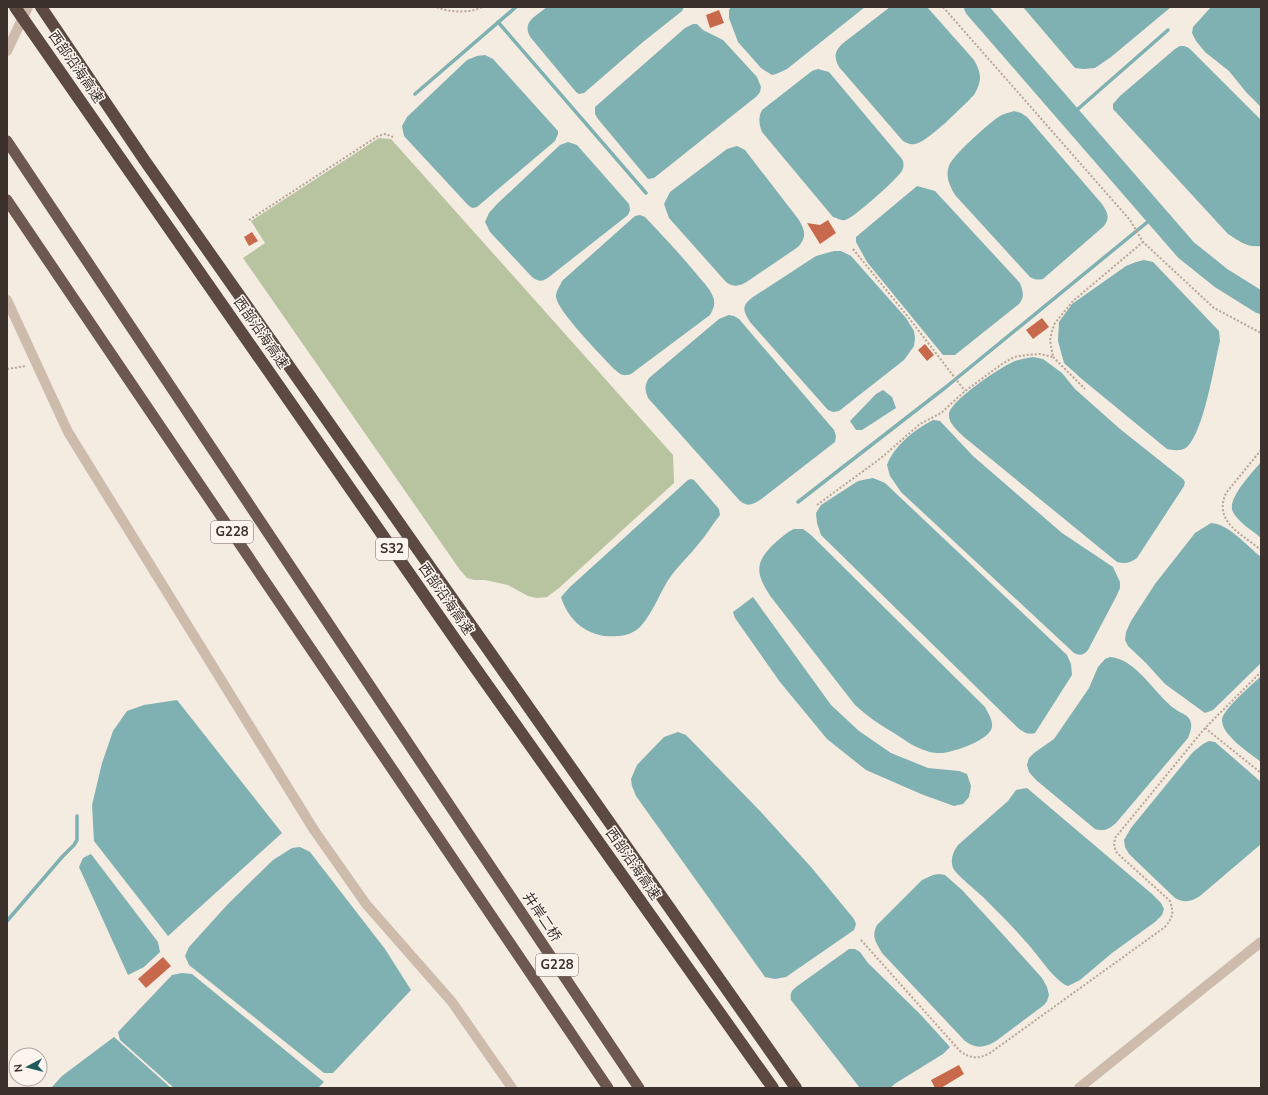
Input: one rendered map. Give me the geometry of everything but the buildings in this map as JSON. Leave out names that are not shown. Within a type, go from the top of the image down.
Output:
[{"type":"highway","name":"西部沿海高速","points":[[15,7],[457,642],[773,1088]]},
{"type":"highway","name":"西部沿海高速","points":[[41,7],[150,167],[797,1088]]},
{"type":"highway","name":"井岸二桥","points":[[7,141],[474,842],[640,1088]]},
{"type":"highway","name":"G228","points":[[10,204],[608,1088]]},
{"type":"street","points":[[7,51],[28,7]]},
{"type":"street","points":[[7,300],[68,432],[314,830],[366,904],[452,1002],[512,1088]]},
{"type":"street","points":[[1078,1088],[1261,942]]},
{"type":"path","points":[[437,7],[460,12],[483,7]]},
{"type":"path","points":[[943,7],[1130,220],[1143,242],[1214,308],[1261,332]]},
{"type":"path","points":[[249,220],[378,136],[386,134],[393,137]]},
{"type":"path","points":[[1053,357],[1050,340],[1052,331],[1055,323],[1072,301],[1143,242]]},
{"type":"path","points":[[853,249],[909,318],[965,391]]},
{"type":"path","points":[[817,505],[870,467],[920,424],[941,413],[965,391],[1014,357],[1040,354],[1053,357],[1085,389]]},
{"type":"path","points":[[7,369],[36,364]]},
{"type":"path","points":[[1261,450],[1226,493],[1222,501],[1222,510],[1224,518],[1261,550]]},
{"type":"path","points":[[861,940],[960,1051],[967,1056],[975,1058],[990,1053],[1165,927],[1171,919],[1173,910],[1170,901],[1117,853],[1114,846],[1115,838],[1205,728],[1261,672]]},
{"type":"path","points":[[1205,728],[1261,773]]},
{"type":"green space","points":[[379,138],[391,139],[673,455],[674,483],[559,588],[547,597],[537,598],[528,596],[508,585],[467,578],[243,258],[265,243],[251,221]]},
{"type":"water","points":[[547,7],[684,7],[682,11],[643,42],[584,93],[579,94],[531,38],[528,32],[531,20]]},
{"type":"water","points":[[731,7],[865,7],[787,69],[772,75],[761,68],[738,42],[729,18],[729,10]]},
{"type":"water","points":[[890,7],[927,7],[974,60],[980,74],[980,81],[974,95],[936,131],[921,142],[915,144],[910,144],[903,141],[839,67],[836,60],[836,52],[842,44]]},
{"type":"water","points":[[1023,7],[1171,7],[1111,57],[1095,68],[1084,69],[1075,68]]},
{"type":"water","points":[[1211,7],[1261,7],[1261,107],[1246,92],[1229,71],[1205,52],[1196,41],[1192,33],[1193,27]]},
{"type":"water","points":[[693,24],[697,24],[703,30],[723,40],[757,77],[761,87],[760,92],[757,96],[654,178],[648,179],[598,119],[595,114],[595,107],[685,28]]},
{"type":"water","points":[[1180,46],[1189,48],[1261,120],[1261,246],[1247,245],[1228,234],[1113,109],[1113,104],[1120,96]]},
{"type":"water","points":[[485,55],[493,59],[558,131],[558,134],[555,141],[477,207],[472,208],[404,136],[402,126],[407,117],[467,60]]},
{"type":"water","points":[[818,69],[829,72],[902,159],[903,163],[902,171],[892,182],[866,206],[845,220],[840,220],[833,217],[762,132],[759,118],[762,110],[812,71]]},
{"type":"water","points":[[1014,111],[1027,117],[1102,204],[1108,215],[1104,226],[1043,279],[1038,280],[1030,277],[955,195],[948,178],[949,166],[956,155],[997,118]]},
{"type":"water","points":[[568,142],[577,145],[629,204],[630,210],[628,215],[549,277],[539,281],[532,277],[490,232],[485,222],[489,213],[497,204],[560,145]]},
{"type":"water","points":[[737,146],[745,150],[799,220],[803,227],[804,237],[798,247],[748,281],[734,286],[726,282],[669,218],[664,204],[670,192],[727,149]]},
{"type":"water","points":[[917,186],[935,191],[1020,283],[1023,291],[1023,296],[1019,304],[955,355],[943,355],[867,262],[856,242],[856,237]]},
{"type":"water","points":[[640,215],[645,217],[659,231],[705,284],[712,294],[714,304],[710,315],[631,374],[624,375],[620,374],[614,369],[571,322],[558,303],[556,294],[562,281],[635,216]]},
{"type":"water","points":[[834,251],[841,251],[851,256],[906,318],[914,331],[915,338],[914,346],[904,360],[839,411],[833,412],[828,410],[750,322],[744,308],[746,303],[753,297],[816,256]]},
{"type":"water","points":[[1144,260],[1153,262],[1219,331],[1220,341],[1203,413],[1193,439],[1185,449],[1167,449],[1083,380],[1064,363],[1058,341],[1059,322],[1072,304],[1126,266]]},
{"type":"water","points":[[729,315],[739,319],[834,430],[836,436],[835,442],[760,500],[750,505],[740,501],[648,398],[646,390],[646,383],[649,378],[719,319]]},
{"type":"water","points":[[1033,357],[1043,359],[1062,373],[1075,389],[1120,429],[1185,482],[1184,486],[1137,558],[1132,561],[1127,563],[1117,562],[964,437],[950,421],[949,414],[952,408],[967,392],[1009,364],[1017,360]]},
{"type":"water","points":[[883,390],[892,397],[896,408],[862,430],[856,430],[850,421],[876,394]]},
{"type":"water","points":[[933,420],[940,421],[973,456],[1062,533],[1113,567],[1120,582],[1120,588],[1088,650],[1085,653],[1080,655],[1074,653],[901,492],[890,476],[887,465],[894,451],[912,434]]},
{"type":"water","points":[[1261,462],[1261,538],[1239,520],[1233,512],[1232,507],[1233,500],[1241,486]]},
{"type":"water","points":[[873,478],[885,483],[1067,655],[1071,664],[1072,675],[1035,733],[1025,733],[1017,727],[821,535],[817,523],[816,513],[821,505],[858,481]]},
{"type":"water","points":[[688,480],[694,480],[719,509],[720,515],[699,543],[670,577],[651,611],[640,627],[636,631],[621,636],[608,636],[590,632],[575,622],[569,614],[561,597],[570,587]]},
{"type":"water","points":[[1211,523],[1218,524],[1231,531],[1261,557],[1261,663],[1213,710],[1205,713],[1165,684],[1128,646],[1125,640],[1126,632],[1131,621],[1155,584],[1195,533]]},
{"type":"water","points":[[794,529],[803,529],[811,535],[985,707],[992,722],[990,732],[978,741],[955,750],[942,753],[930,752],[908,742],[875,721],[855,705],[771,597],[762,581],[759,568],[764,556],[776,542]]},
{"type":"water","points":[[753,597],[831,705],[859,731],[891,753],[928,768],[959,771],[967,774],[971,786],[969,797],[963,804],[954,806],[921,794],[866,770],[827,739],[780,682],[735,618],[733,612]]},
{"type":"water","points":[[1110,657],[1120,659],[1129,664],[1145,678],[1168,703],[1189,718],[1191,727],[1188,738],[1116,823],[1109,828],[1101,830],[1095,829],[1036,780],[1029,772],[1027,765],[1029,758],[1034,753],[1054,739],[1089,688],[1098,667],[1105,659]]},
{"type":"water","points":[[1261,676],[1261,762],[1233,740],[1224,729],[1222,720],[1223,716],[1232,704]]},
{"type":"water","points":[[177,700],[282,833],[168,936],[94,841],[92,805],[102,763],[113,731],[127,711],[144,705]]},
{"type":"water","points":[[678,732],[686,735],[760,811],[811,867],[854,919],[856,924],[854,930],[786,977],[775,979],[765,977],[636,796],[631,779],[637,765],[664,737]]},
{"type":"water","points":[[1209,741],[1215,742],[1261,782],[1261,844],[1200,896],[1190,901],[1182,901],[1175,898],[1129,854],[1125,847],[1124,840],[1131,828],[1193,752]]},
{"type":"water","points":[[1027,788],[1152,894],[1161,903],[1164,909],[1162,915],[1155,922],[1112,953],[1080,980],[1068,986],[1057,979],[1017,932],[984,898],[959,876],[952,865],[952,856],[958,845],[1008,801],[1016,790]]},
{"type":"water","points":[[300,847],[310,852],[385,949],[411,990],[333,1073],[324,1073],[189,965],[185,956],[189,947],[228,904],[273,860],[292,848]]},
{"type":"water","points":[[91,854],[158,942],[160,952],[144,967],[128,975],[79,867],[83,858]]},
{"type":"water","points":[[939,874],[945,875],[962,890],[1042,978],[1047,987],[1049,995],[1044,1005],[996,1041],[988,1045],[980,1047],[969,1044],[965,1041],[882,953],[874,936],[877,925],[922,880]]},
{"type":"water","points":[[849,949],[855,949],[860,952],[868,963],[920,1014],[950,1047],[943,1054],[890,1088],[860,1088],[791,1000],[791,993],[794,988]]},
{"type":"water","points":[[182,973],[192,974],[324,1082],[318,1088],[174,1088],[120,1040],[118,1032],[172,975]]},
{"type":"water","points":[[114,1037],[171,1088],[51,1088],[62,1076]]},
{"type":"waterway","points":[[415,94],[516,7]]},
{"type":"waterway","points":[[975,7],[1186,250],[1221,278],[1261,303]]},
{"type":"waterway","points":[[498,22],[646,193]]},
{"type":"waterway","points":[[1070,116],[1168,30]]},
{"type":"waterway","points":[[798,502],[946,387],[1156,215]]},
{"type":"waterway","points":[[7,921],[74,845],[77,840],[77,816]]}]
